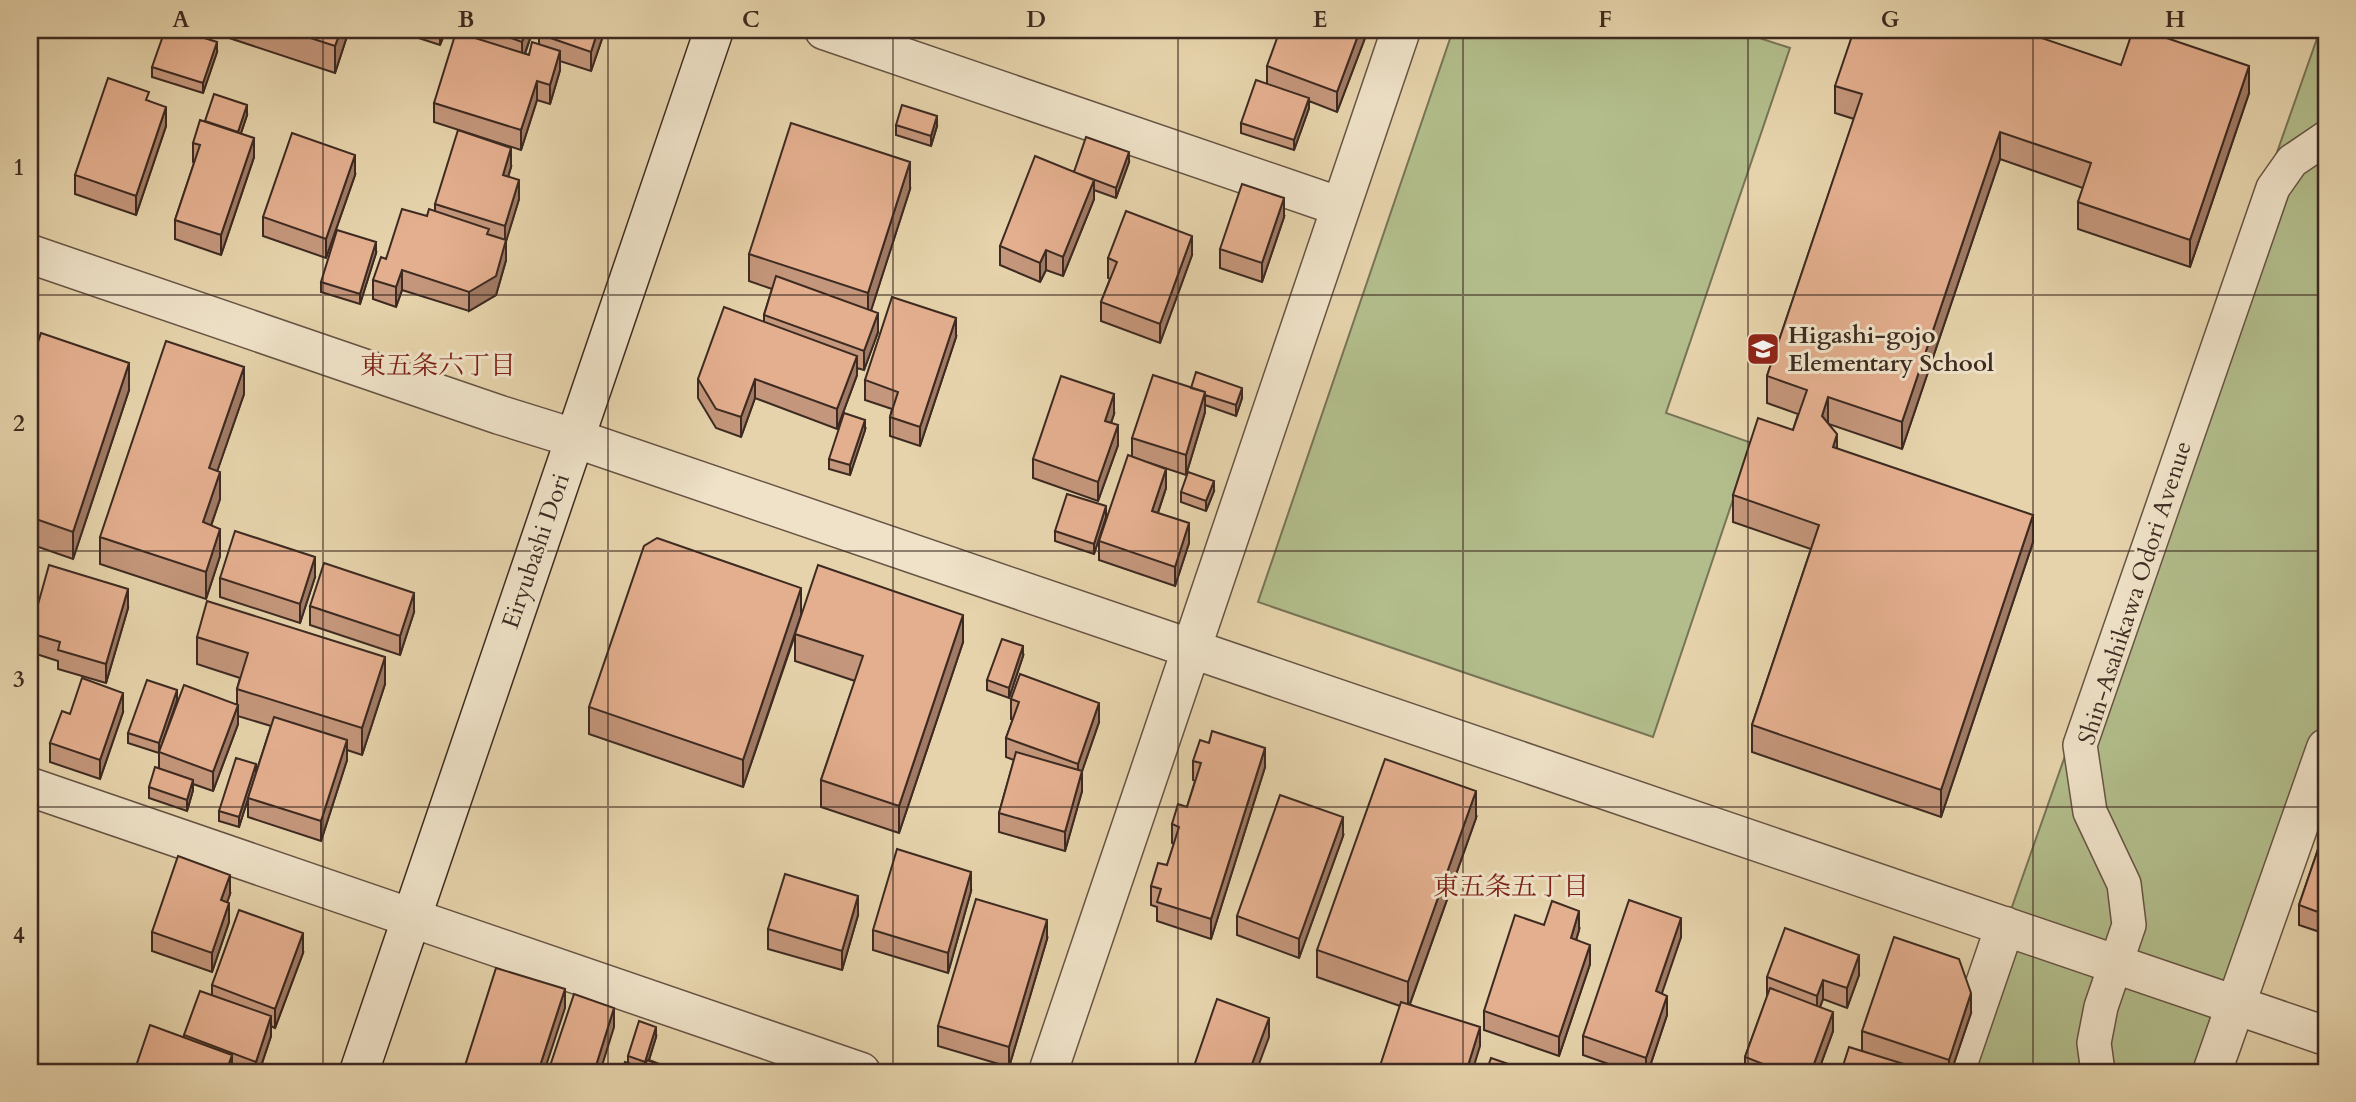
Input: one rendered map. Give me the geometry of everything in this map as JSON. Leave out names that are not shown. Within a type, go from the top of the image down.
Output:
[{"type":"street","name":"Eiryubashi Dori","points":[[359,1072],[714,30]]},
{"type":"street","points":[[824,30],[1341,207]]},
{"type":"street","points":[[1048,1072],[1401,30]]},
{"type":"street","name":"Shin-Asahikawa Odori Avenue","points":[[2098,1072],[2094,1043],[2101,1007],[2129,925],[2124,884],[2090,811],[2080,746],[2273,188],[2292,160],[2326,138]]},
{"type":"street","points":[[30,254],[2326,1036]]},
{"type":"street","points":[[2212,1072],[2326,748]]},
{"type":"street","points":[[30,787],[861,1072]]},
{"type":"street","points":[[1955,1072],[2005,926]]},
{"type":"green space","points":[[1453,30],[1735,30],[1790,48],[1666,413],[1752,443],[1653,737],[1258,602]]},
{"type":"green space","points":[[2320,30],[2326,30],[2326,748],[2213,1072],[1954,1072]]},
{"type":"building","points":[[165,30],[179,30],[217,42],[203,83],[152,67]]},
{"type":"building","points":[[286,30],[341,30],[335,46]]},
{"type":"building","points":[[489,30],[526,30],[522,42]]},
{"type":"building","points":[[540,30],[598,30],[591,52],[539,34]]},
{"type":"building","points":[[1280,30],[1360,30],[1337,92],[1267,66]]},
{"type":"building","points":[[1854,30],[2018,30],[2121,65],[2133,30],[2143,30],[2249,66],[2190,240],[2078,202],[2091,163],[2000,132],[1902,422],[1828,397],[1822,416],[1837,434],[1833,447],[2033,515],[1941,790],[1752,725],[1819,525],[1733,495],[1758,418],[1793,430],[1807,390],[1767,376],[1862,94],[1835,86]]},
{"type":"building","points":[[456,32],[529,55],[532,42],[560,51],[550,85],[537,81],[521,130],[434,103]]},
{"type":"building","points":[[108,78],[149,92],[146,100],[166,107],[136,196],[75,175]]},
{"type":"building","points":[[1256,80],[1309,98],[1294,140],[1241,123]]},
{"type":"building","points":[[214,94],[247,105],[238,132],[205,121]]},
{"type":"building","points":[[902,105],[937,116],[931,136],[896,125]]},
{"type":"building","points":[[200,120],[254,138],[221,235],[175,220],[200,145],[193,143]]},
{"type":"building","points":[[791,123],[910,162],[868,293],[749,254]]},
{"type":"building","points":[[458,130],[511,148],[503,175],[519,180],[505,226],[435,204]]},
{"type":"building","points":[[292,133],[355,155],[326,239],[263,217]]},
{"type":"building","points":[[1086,137],[1129,152],[1116,188],[1074,172]]},
{"type":"building","points":[[1035,156],[1094,180],[1063,257],[1046,250],[1040,263],[1000,246]]},
{"type":"building","points":[[1242,184],[1284,198],[1262,263],[1220,249]]},
{"type":"building","points":[[402,209],[427,216],[429,209],[489,229],[487,234],[506,240],[496,276],[469,292],[402,270],[396,287],[373,280],[381,257],[386,259]]},
{"type":"building","points":[[1126,211],[1192,236],[1160,324],[1101,302],[1117,262],[1108,258]]},
{"type":"building","points":[[337,230],[376,242],[360,294],[321,282]]},
{"type":"building","points":[[776,276],[878,313],[864,351],[764,315]]},
{"type":"building","points":[[892,297],[956,318],[920,427],[890,417],[898,392],[865,380]]},
{"type":"building","points":[[724,307],[857,356],[837,409],[755,379],[741,417],[716,409],[698,379]]},
{"type":"building","points":[[41,333],[129,363],[73,532],[30,517],[30,366]]},
{"type":"building","points":[[166,341],[244,367],[209,468],[220,472],[203,522],[220,529],[206,572],[100,537]]},
{"type":"building","points":[[1196,372],[1242,388],[1236,405],[1191,388]]},
{"type":"building","points":[[1153,375],[1205,392],[1186,455],[1132,438]]},
{"type":"building","points":[[1061,376],[1114,394],[1105,421],[1118,425],[1098,482],[1033,459]]},
{"type":"building","points":[[844,413],[865,420],[850,465],[829,459]]},
{"type":"building","points":[[1128,455],[1166,469],[1152,511],[1189,523],[1175,567],[1099,541]]},
{"type":"building","points":[[1188,472],[1214,481],[1206,501],[1181,492]]},
{"type":"building","points":[[1067,494],[1106,506],[1094,544],[1055,531]]},
{"type":"building","points":[[235,531],[315,557],[300,604],[220,578]]},
{"type":"building","points":[[657,538],[801,588],[743,760],[589,707],[644,546]]},
{"type":"building","points":[[324,563],[414,593],[400,636],[310,606]]},
{"type":"building","points":[[49,565],[128,589],[106,664],[58,650],[60,642],[30,633]]},
{"type":"building","points":[[818,565],[963,615],[899,806],[821,780],[863,656],[795,634]]},
{"type":"building","points":[[207,601],[385,657],[362,728],[237,689],[248,653],[197,637]]},
{"type":"building","points":[[1002,639],[1023,646],[1009,688],[987,680]]},
{"type":"building","points":[[1020,674],[1099,703],[1078,764],[1006,738],[1019,702],[1011,699]]},
{"type":"building","points":[[82,678],[123,693],[100,760],[50,743],[62,711],[70,714]]},
{"type":"building","points":[[147,680],[177,690],[159,743],[128,733]]},
{"type":"building","points":[[184,685],[238,705],[213,772],[159,752]]},
{"type":"building","points":[[274,717],[347,740],[321,821],[248,798]]},
{"type":"building","points":[[1212,731],[1265,748],[1211,919],[1157,902],[1161,889],[1151,886],[1158,863],[1167,865],[1179,827],[1172,824],[1178,804],[1187,807],[1201,763],[1193,761],[1200,740],[1209,743]]},
{"type":"building","points":[[1016,752],[1082,771],[1065,832],[999,813]]},
{"type":"building","points":[[236,758],[256,764],[239,817],[219,811]]},
{"type":"building","points":[[1385,759],[1476,791],[1408,982],[1317,950]]},
{"type":"building","points":[[155,767],[193,780],[187,800],[149,787]]},
{"type":"building","points":[[1280,795],[1343,817],[1299,939],[1237,916]]},
{"type":"building","points":[[2326,826],[2326,915],[2299,905]]},
{"type":"building","points":[[897,849],[971,872],[948,953],[873,930]]},
{"type":"building","points":[[178,856],[230,875],[221,900],[229,903],[212,953],[152,932]]},
{"type":"building","points":[[785,874],[858,896],[842,951],[768,929]]},
{"type":"building","points":[[976,899],[1047,920],[1009,1047],[938,1026]]},
{"type":"building","points":[[1629,900],[1681,918],[1656,991],[1667,996],[1646,1058],[1583,1036]]},
{"type":"building","points":[[1552,901],[1579,911],[1571,938],[1590,945],[1559,1037],[1484,1011],[1515,915],[1544,925]]},
{"type":"building","points":[[239,910],[303,933],[275,1009],[212,985]]},
{"type":"building","points":[[1785,928],[1859,955],[1847,988],[1823,980],[1817,996],[1767,977]]},
{"type":"building","points":[[1894,937],[1959,959],[1971,993],[1949,1060],[1862,1031]]},
{"type":"building","points":[[496,968],[565,989],[538,1072],[463,1072]]},
{"type":"building","points":[[1770,988],[1833,1012],[1811,1072],[1784,1072],[1745,1057]]},
{"type":"building","points":[[200,991],[271,1016],[256,1062],[184,1035]]},
{"type":"building","points":[[574,994],[614,1008],[594,1072],[548,1072]]},
{"type":"building","points":[[1217,999],[1269,1018],[1249,1072],[1192,1072]]},
{"type":"building","points":[[1401,1002],[1480,1027],[1466,1072],[1378,1072]]},
{"type":"building","points":[[639,1021],[656,1027],[645,1062],[628,1056]]},
{"type":"building","points":[[150,1025],[232,1055],[226,1072],[134,1072]]},
{"type":"building","points":[[1849,1047],[1910,1066],[1908,1072],[1841,1072]]},
{"type":"building","points":[[1491,1058],[1532,1072],[1486,1072]]},
{"type":"building","points":[[647,1060],[680,1072],[621,1072],[625,1062],[644,1068]]},
{"type":"place","name":"Higashi-gojo Elementary School","points":[[1763,349]]},
{"type":"district","name":"東五条六丁目","points":[[438,365]]},
{"type":"district","name":"東五条五丁目","points":[[1511,886]]}]
